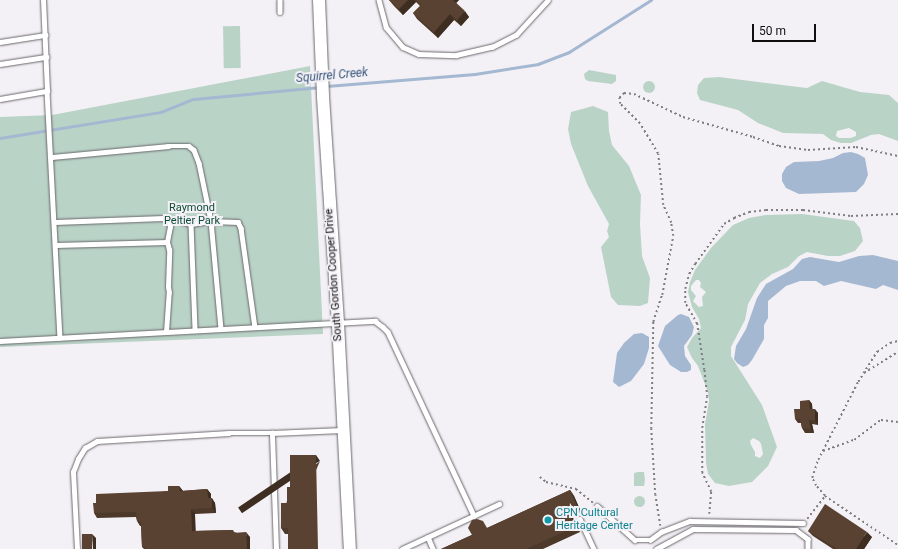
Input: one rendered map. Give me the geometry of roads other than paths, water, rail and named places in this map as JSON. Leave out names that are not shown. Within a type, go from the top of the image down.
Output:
[{"type":"main road","name":"South Gordon Cooper Drive","points":[[319,0],[321,68],[338,323],[350,549]]},
{"type":"lane","points":[[43,0],[60,338]]},
{"type":"lane","points":[[280,0],[280,12]]},
{"type":"lane","points":[[379,0],[386,27],[403,47],[419,54],[456,55],[492,47],[516,35],[548,0]]},
{"type":"lane","points":[[0,42],[45,35]]},
{"type":"lane","points":[[0,64],[46,57]]},
{"type":"lane","points":[[0,99],[47,92]]},
{"type":"lane","points":[[52,157],[168,146],[189,146],[194,150],[199,163],[211,222],[221,329]]},
{"type":"lane","points":[[55,222],[163,218],[169,222],[170,227],[166,242],[169,250],[169,293],[166,332]]},
{"type":"lane","points":[[169,222],[176,220],[191,224],[238,222],[241,228],[255,327]]},
{"type":"lane","points":[[191,224],[196,330]]},
{"type":"lane","points":[[56,245],[166,242]]},
{"type":"lane","points":[[0,341],[374,321],[383,326],[388,332],[474,516]]},
{"type":"lane","points":[[77,549],[73,472],[78,459],[85,448],[97,441],[229,433],[344,430]]},
{"type":"lane","points":[[272,433],[276,549]]},
{"type":"lane","points":[[402,549],[410,547],[499,504]]},
{"type":"lane","points":[[597,506],[635,540],[650,540],[661,532],[690,521],[709,520],[803,523]]},
{"type":"lane","points":[[580,519],[594,549]]},
{"type":"lane","points":[[656,549],[692,529],[796,530],[808,539],[808,549]]},
{"type":"lane","points":[[428,537],[433,549]]},
{"type":"water","points":[[851,152],[865,158],[868,175],[864,184],[856,192],[799,194],[786,188],[782,181],[782,174],[786,167],[794,162],[819,161],[833,158],[843,153]]},
{"type":"water","points":[[873,255],[898,261],[898,290],[883,285],[876,289],[841,281],[824,286],[816,281],[800,281],[786,286],[768,301],[768,318],[764,325],[764,339],[752,360],[748,365],[743,367],[737,363],[734,359],[736,346],[746,329],[757,298],[766,284],[793,269],[802,259],[810,257],[839,262],[859,256]]},
{"type":"water","points":[[681,314],[689,317],[694,327],[692,335],[684,346],[685,356],[691,365],[691,370],[687,372],[681,372],[670,365],[658,346],[665,326]]},
{"type":"water","points":[[642,333],[649,337],[649,348],[644,364],[631,381],[619,387],[613,382],[617,353],[624,343],[634,334]]},
{"type":"waterway","name":"Squirrel Creek","points":[[327,86],[475,74],[538,64],[569,52],[651,0]]},
{"type":"waterway","name":"Squirrel Creek","points":[[0,138],[161,112],[194,99],[320,87]]},
{"type":"place","name":"CPN Cultural Heritage Center","points":[[548,520]]},
{"type":"park label","name":"Raymond Peltier Park","points":[[192,215]]}]
